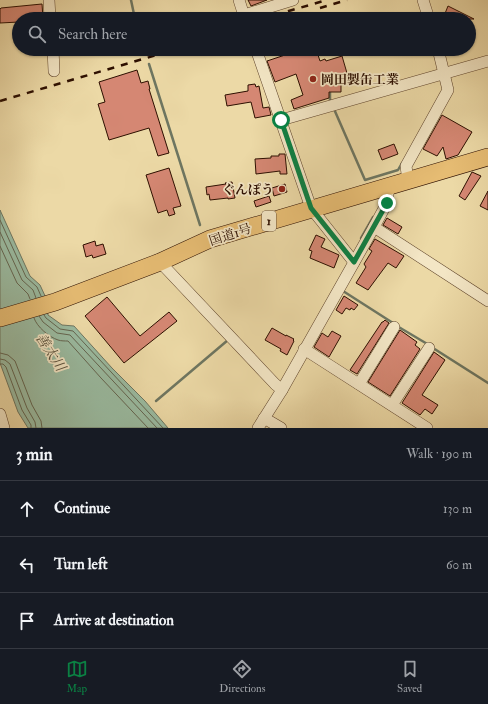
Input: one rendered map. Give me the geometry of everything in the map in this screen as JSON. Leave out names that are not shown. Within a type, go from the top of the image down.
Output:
[{"type":"highway","name":"国道1号","points":[[0,318],[55,302],[160,262],[210,239],[311,208],[486,161]]},
{"type":"street","points":[[49,0],[50,12]]},
{"type":"street","points":[[239,0],[243,12]]},
{"type":"street","points":[[259,12],[293,0]]},
{"type":"street","points":[[423,0],[427,12]]},
{"type":"street","points":[[53,56],[54,72]]},
{"type":"street","points":[[258,56],[311,208],[354,262]]},
{"type":"street","points":[[408,181],[406,166],[448,90],[440,56]]},
{"type":"street","points":[[281,120],[488,61]]},
{"type":"street","points":[[258,428],[282,390],[387,203],[389,186]]},
{"type":"street","points":[[374,227],[488,300]]},
{"type":"street","points":[[160,262],[274,384],[282,390]]},
{"type":"street","points":[[359,384],[394,327]]},
{"type":"street","points":[[392,405],[429,348]]},
{"type":"street","points":[[304,349],[428,428]]},
{"type":"street","points":[[0,414],[4,428]]},
{"type":"street","points":[[264,418],[281,428]]},
{"type":"water","name":"善太川","points":[[0,210],[30,276],[40,285],[46,298],[48,315],[62,325],[74,326],[112,368],[145,401],[168,428],[28,428],[18,412],[0,363]]},
{"type":"building","points":[[248,0],[267,0],[251,6]]},
{"type":"building","points":[[42,4],[43,12],[12,12],[12,22],[0,23],[1,8]]},
{"type":"building","points":[[448,6],[460,12],[446,12]]},
{"type":"building","name":"岡田製缶工業","points":[[282,56],[318,56],[320,61],[325,59],[326,61],[342,56],[349,80],[341,83],[341,92],[329,92],[329,98],[294,109],[291,100],[303,95],[296,74],[275,82],[267,61]]},
{"type":"building","points":[[137,70],[141,83],[148,81],[149,89],[169,153],[158,156],[149,128],[109,140],[98,104],[105,102],[99,82]]},
{"type":"building","points":[[255,84],[256,87],[259,86],[263,108],[269,107],[271,115],[255,118],[251,102],[227,106],[225,95],[248,91],[248,85]]},
{"type":"building","points":[[442,115],[472,132],[458,155],[446,159],[443,147],[437,156],[423,149]]},
{"type":"building","points":[[394,144],[398,154],[382,160],[378,150]]},
{"type":"building","points":[[279,154],[285,154],[287,174],[280,174],[280,171],[256,174],[255,159],[271,158],[271,156],[279,156]]},
{"type":"building","points":[[169,168],[181,206],[173,208],[175,214],[169,216],[167,210],[158,213],[146,175]]},
{"type":"building","points":[[472,172],[481,176],[465,200],[459,196]]},
{"type":"building","points":[[232,182],[235,198],[210,200],[209,194],[207,195],[206,187]]},
{"type":"building","name":"ぐんぽう","points":[[285,184],[287,192],[274,196],[272,188]]},
{"type":"building","points":[[488,191],[488,210],[480,206]]},
{"type":"building","points":[[269,196],[271,202],[256,207],[254,201]]},
{"type":"building","points":[[387,218],[402,227],[398,234],[383,225]]},
{"type":"building","points":[[316,235],[325,239],[321,247],[339,255],[334,268],[310,258],[312,251],[309,250]]},
{"type":"building","points":[[375,239],[404,256],[396,268],[388,263],[368,290],[356,283],[366,267],[364,264],[372,251],[369,249]]},
{"type":"building","points":[[95,241],[96,246],[103,244],[106,254],[93,258],[92,255],[86,257],[83,245]]},
{"type":"building","points":[[344,296],[358,305],[354,310],[351,308],[350,310],[346,308],[342,314],[336,310]]},
{"type":"building","points":[[107,297],[140,336],[169,312],[177,321],[124,363],[85,316]]},
{"type":"building","points":[[385,320],[389,323],[357,374],[350,370],[382,322]]},
{"type":"building","points":[[272,328],[294,339],[287,355],[280,351],[281,349],[265,340]]},
{"type":"building","points":[[400,330],[417,342],[415,345],[420,349],[390,396],[368,382]]},
{"type":"building","points":[[332,331],[341,336],[329,357],[314,347],[322,333],[328,337]]},
{"type":"building","points":[[434,352],[445,360],[422,395],[438,405],[432,414],[425,409],[420,415],[402,403]]},
{"type":"waterway","points":[[131,0],[134,12]]},
{"type":"waterway","points":[[149,64],[200,225]]},
{"type":"waterway","points":[[330,89],[330,102]]},
{"type":"waterway","points":[[334,109],[365,180],[398,170],[402,163]]},
{"type":"waterway","points":[[361,238],[373,217]]},
{"type":"waterway","points":[[343,291],[393,323]]},
{"type":"waterway","points":[[397,326],[429,345]]},
{"type":"waterway","points":[[156,401],[228,340]]},
{"type":"waterway","points":[[433,348],[488,383]]},
{"type":"railway","points":[[285,12],[327,0]]},
{"type":"railway","points":[[320,8],[347,0]]},
{"type":"railway","points":[[0,101],[153,56]]},
{"type":"place","name":"岡田製缶工業","points":[[313,79]]},
{"type":"place","name":"ぐんぽう","points":[[282,189]]},
{"type":"route","points":[[281,120],[311,208],[354,262],[387,203]]}]
